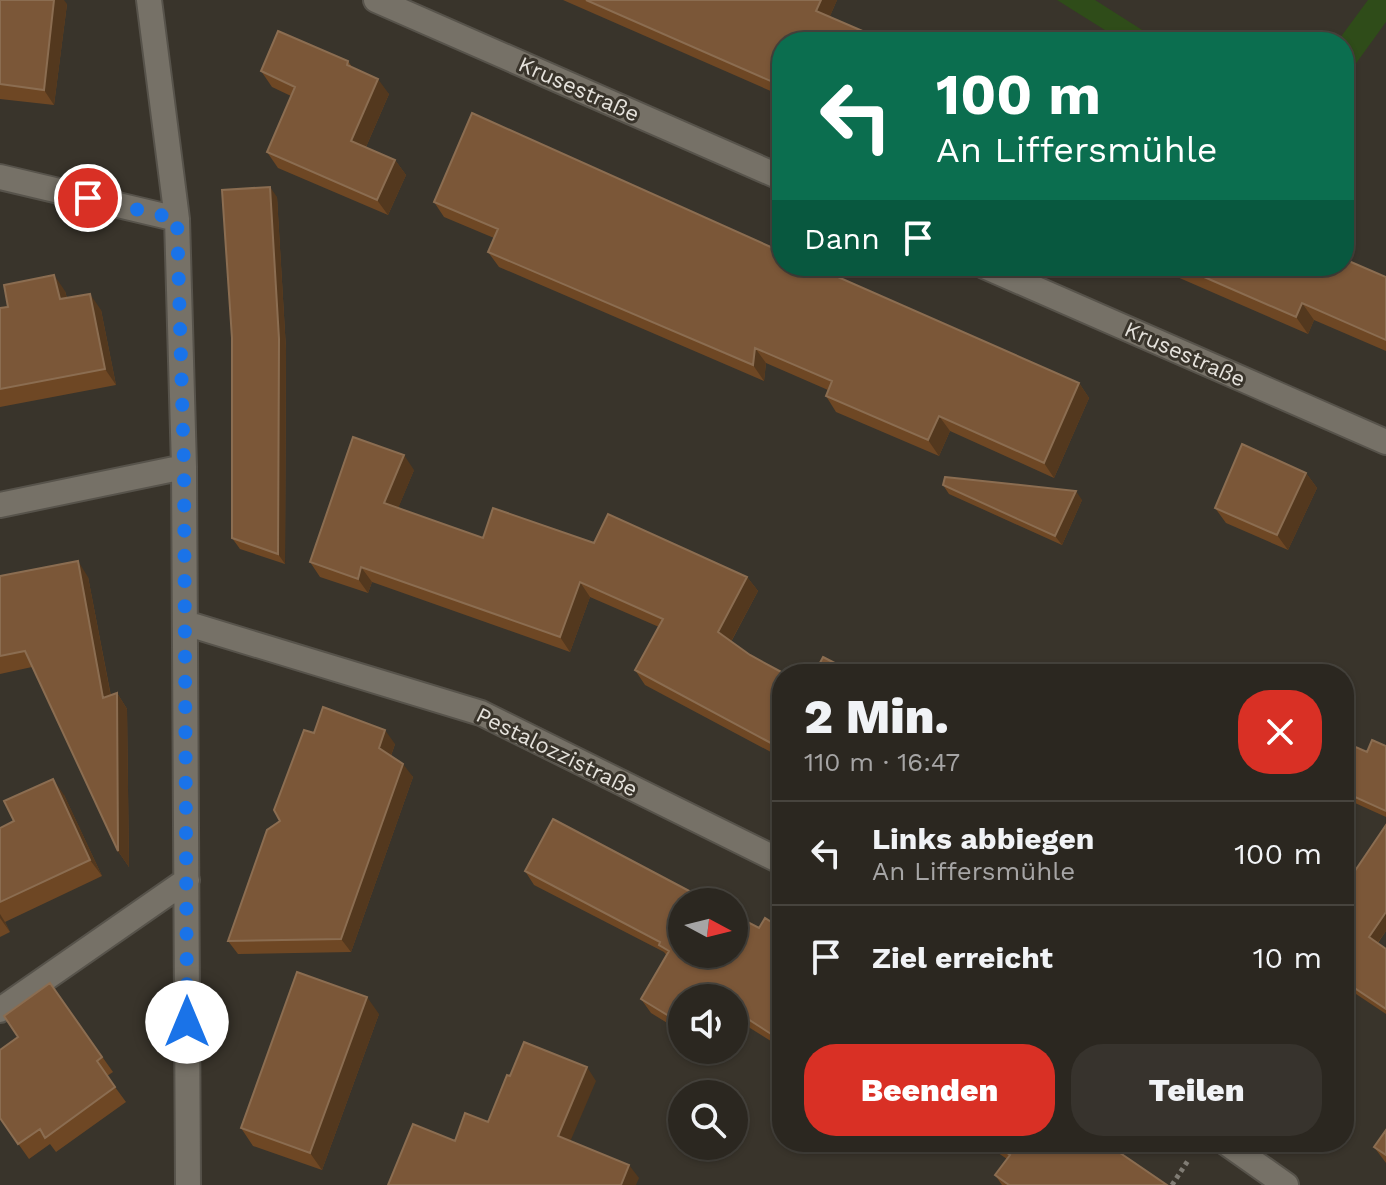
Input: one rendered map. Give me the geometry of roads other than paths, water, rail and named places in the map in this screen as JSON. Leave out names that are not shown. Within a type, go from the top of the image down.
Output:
[{"type":"street","points":[[149,0],[177,219],[184,467],[188,1185]]},
{"type":"street","name":"Krusestraße","points":[[376,0],[772,174]]},
{"type":"street","points":[[0,177],[177,219]]},
{"type":"street","name":"Krusestraße","points":[[1007,276],[1386,442]]},
{"type":"street","points":[[0,505],[184,467]]},
{"type":"street","name":"Pestalozzistraße","points":[[185,623],[481,713],[772,857]]},
{"type":"street","points":[[0,1010],[187,880]]},
{"type":"street","points":[[1239,1152],[1286,1185]]}]
